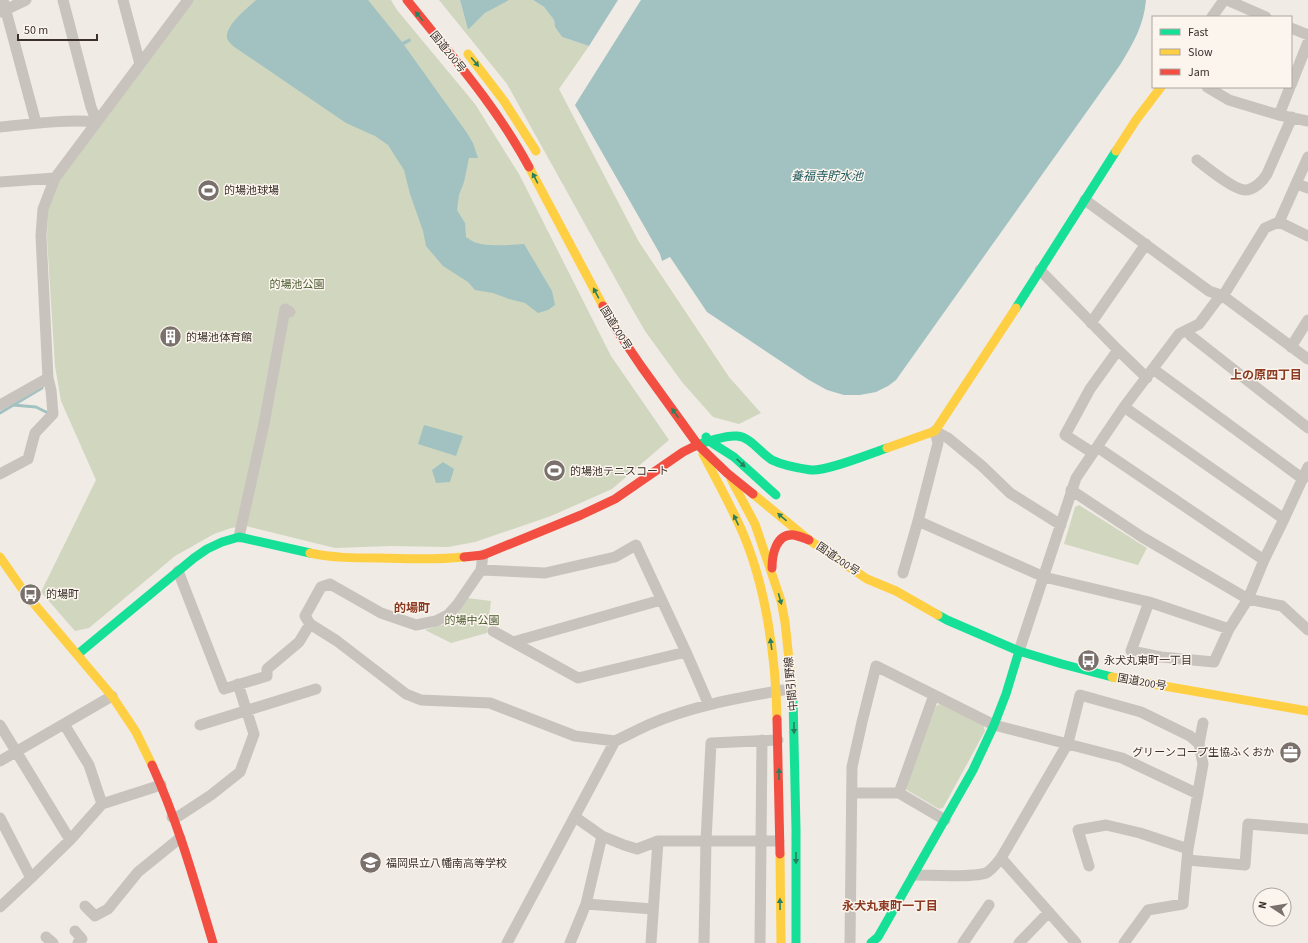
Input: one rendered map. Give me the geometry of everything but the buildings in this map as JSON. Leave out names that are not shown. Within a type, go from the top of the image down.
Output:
[{"type":"main road","name":"国道200号","points":[[407,0],[486,100],[523,156],[614,326],[698,445],[727,473],[809,540],[867,579],[896,591],[946,620],[1019,651],[1121,679],[1308,711]]},
{"type":"main road","name":"国道200号","points":[[462,48],[498,92],[520,124],[540,158]]},
{"type":"main road","points":[[78,654],[178,570],[207,549],[222,542],[239,537],[326,557],[446,559],[484,555],[524,536],[581,515],[615,499],[683,452],[709,441],[738,436],[746,439],[771,459],[784,465],[813,470],[828,468],[935,431],[1136,120],[1159,88]]},
{"type":"main road","points":[[701,430],[709,441],[734,457],[782,501]]},
{"type":"main road","name":"中間引野線","points":[[709,441],[740,494],[755,524],[781,601],[794,688],[796,943]]},
{"type":"main road","name":"中間引野線","points":[[698,445],[742,531],[763,595],[777,691],[781,943]]},
{"type":"main road","points":[[772,572],[771,558],[773,550],[782,538],[791,535],[809,540]]},
{"type":"main road","points":[[0,557],[25,593],[112,696],[136,732],[161,785],[192,872],[209,942]]},
{"type":"main road","name":"国道200号","points":[[876,573],[896,591]]},
{"type":"main road","points":[[871,943],[878,937],[973,770],[994,725],[1006,694],[1019,651]]},
{"type":"street","points":[[26,0],[3,8],[36,123]]},
{"type":"street","points":[[63,0],[91,107],[97,122]]},
{"type":"street","points":[[123,0],[140,64]]},
{"type":"street","points":[[0,474],[28,459],[34,433],[53,414],[51,390],[48,378],[41,236],[42,209],[55,178],[188,0]]},
{"type":"street","points":[[1213,16],[1226,0],[1264,16]]},
{"type":"street","points":[[1292,28],[1308,35]]},
{"type":"street","points":[[1292,83],[1308,42]]},
{"type":"street","points":[[1208,88],[1229,100],[1279,115],[1308,121]]},
{"type":"street","points":[[1279,115],[1290,88]]},
{"type":"street","points":[[1197,160],[1237,189],[1246,190],[1263,180],[1267,174],[1292,117]]},
{"type":"street","points":[[0,127],[36,123],[97,122]]},
{"type":"street","points":[[1019,651],[1076,478],[1124,408],[1179,334],[1199,324],[1217,300],[1223,296],[1265,228],[1279,222],[1308,157]]},
{"type":"street","points":[[0,182],[55,178]]},
{"type":"street","points":[[1297,184],[1308,188]]},
{"type":"street","points":[[1085,200],[1209,290],[1223,296],[1308,359]]},
{"type":"street","points":[[1279,222],[1308,236]]},
{"type":"street","points":[[1091,323],[1146,244]]},
{"type":"street","points":[[1040,270],[1118,350],[1150,374],[1303,479]]},
{"type":"street","points":[[239,537],[264,424],[285,309],[290,312]]},
{"type":"street","points":[[1291,347],[1308,320]]},
{"type":"street","points":[[1188,330],[1191,336],[1306,423]]},
{"type":"street","points":[[1118,350],[1090,388],[1065,435],[1095,450],[1264,560]]},
{"type":"street","points":[[0,405],[48,378]]},
{"type":"street","points":[[1124,408],[1284,519]]},
{"type":"street","points":[[903,573],[918,522],[938,443],[935,431]]},
{"type":"street","points":[[935,431],[948,438],[982,466],[1010,493],[1061,525]]},
{"type":"street","points":[[1149,602],[1131,651],[1160,657],[1214,662],[1229,629],[1248,599],[1264,560],[1308,467]]},
{"type":"street","points":[[1071,490],[1142,537],[1248,599],[1282,606],[1308,630]]},
{"type":"street","points":[[918,522],[1044,577],[1149,602],[1229,629]]},
{"type":"street","points":[[481,570],[545,573],[615,557],[636,545],[686,652],[708,705]]},
{"type":"street","points":[[484,555],[481,570],[457,605],[448,615],[436,621],[416,625],[394,618],[381,613],[330,584],[321,587],[305,616],[310,624],[337,641],[406,694],[421,700],[490,703],[575,736],[615,741],[679,713],[708,705],[794,688]]},
{"type":"street","points":[[178,570],[224,689],[267,676],[268,668],[299,642],[310,624]]},
{"type":"street","points":[[513,642],[661,600]]},
{"type":"street","points":[[493,631],[578,678],[686,652]]},
{"type":"street","points":[[850,943],[852,767],[876,666],[994,725],[1122,758],[1198,794]]},
{"type":"street","points":[[172,817],[179,816],[212,795],[240,772],[254,734],[238,684]]},
{"type":"street","points":[[200,726],[316,689]]},
{"type":"street","points":[[899,793],[934,694]]},
{"type":"street","points":[[914,875],[970,875],[985,873],[991,869],[1001,858],[1068,744],[1080,695],[1141,712],[1190,736],[1199,744]]},
{"type":"street","points":[[0,761],[112,696]]},
{"type":"street","points":[[1124,943],[1148,910],[1183,904],[1188,855],[1203,764],[1199,744],[1203,723]]},
{"type":"street","points":[[64,724],[89,765],[102,804]]},
{"type":"street","points":[[0,725],[70,840]]},
{"type":"street","points":[[760,943],[762,740]]},
{"type":"street","points":[[704,943],[706,841],[711,743],[778,740]]},
{"type":"street","points":[[507,943],[615,741]]},
{"type":"street","points":[[0,907],[70,840],[102,804],[161,785]]},
{"type":"street","points":[[852,794],[899,793],[945,820]]},
{"type":"street","points":[[575,817],[602,836],[637,849],[658,841],[779,840]]},
{"type":"street","points":[[0,818],[31,878]]},
{"type":"street","points":[[1089,866],[1078,830],[1106,826],[1140,833],[1188,855],[1245,865],[1248,824],[1308,829]]},
{"type":"street","points":[[570,943],[586,904],[602,836]]},
{"type":"street","points":[[85,906],[95,916],[108,909],[138,872],[180,838]]},
{"type":"street","points":[[651,943],[658,841]]},
{"type":"street","points":[[1001,858],[1076,943]]},
{"type":"street","points":[[586,904],[653,909]]},
{"type":"street","points":[[963,943],[989,905]]},
{"type":"street","points":[[1019,943],[1049,912]]},
{"type":"street","points":[[74,931],[82,939],[78,943]]},
{"type":"green space","name":"的場池公園","points":[[193,0],[391,0],[397,10],[475,104],[519,174],[611,356],[669,440],[612,489],[551,516],[475,542],[448,547],[391,546],[335,548],[246,526],[231,528],[214,534],[175,556],[89,628],[75,631],[41,592],[96,480],[61,401],[55,366],[47,239],[48,206],[58,181]]},
{"type":"green space","points":[[439,0],[460,0],[468,30],[485,13],[501,3],[509,0],[533,0],[544,7],[554,20],[555,27],[562,37],[589,46],[559,89],[639,242],[729,377],[761,413],[739,424],[713,417],[682,382],[645,331],[507,84]]},
{"type":"green space","points":[[1079,505],[1147,548],[1138,565],[1064,544],[1075,507]]},
{"type":"green space","name":"的場中公園","points":[[467,598],[491,601],[487,633],[451,643],[425,630],[451,622]]},
{"type":"green space","points":[[940,704],[983,724],[985,731],[943,808],[939,809],[907,790],[905,786],[936,706]]},
{"type":"water","points":[[256,0],[368,0],[402,42],[410,38],[411,41],[404,45],[467,133],[473,143],[478,158],[469,158],[464,182],[459,195],[457,210],[465,223],[466,237],[474,242],[485,245],[524,244],[552,291],[555,305],[548,310],[538,313],[525,303],[493,293],[475,290],[468,282],[443,266],[426,246],[423,231],[410,194],[404,170],[388,145],[375,136],[346,123],[233,46],[229,41],[227,38],[227,33],[233,22]]},
{"type":"water","points":[[460,0],[509,0],[485,13],[468,30]]},
{"type":"water","points":[[533,0],[618,0],[589,46],[562,37],[555,27],[554,20],[544,7]]},
{"type":"water","name":"養福寺貯水池","points":[[641,0],[1146,0],[1140,26],[1120,65],[896,380],[876,392],[860,395],[844,395],[827,390],[809,380],[707,312],[670,257],[662,261],[660,254],[575,105]]},
{"type":"water","points":[[424,425],[463,436],[456,456],[418,444]]},
{"type":"water","points":[[443,462],[454,469],[450,482],[436,483],[432,470]]},
{"type":"waterway","points":[[0,413],[42,388]]},
{"type":"waterway","points":[[13,405],[36,407],[48,413]]},
{"type":"traffic: fast","points":[[1016,308],[1116,151]]},
{"type":"traffic: fast","points":[[706,437],[709,441],[734,457],[776,495]]},
{"type":"traffic: fast","points":[[695,446],[727,437],[742,437],[751,442],[772,460],[796,468],[811,470],[828,468],[887,448]]},
{"type":"traffic: fast","points":[[78,654],[194,558],[207,549],[222,542],[239,537],[310,553]]},
{"type":"traffic: fast","points":[[938,615],[1019,651],[1112,677]]},
{"type":"traffic: fast","points":[[871,943],[878,937],[973,770],[994,725],[1006,694],[1019,651]]},
{"type":"traffic: fast","points":[[793,698],[796,829],[796,943]]},
{"type":"traffic: slow","points":[[468,54],[504,101],[536,151]]},
{"type":"traffic: slow","points":[[1116,151],[1136,120],[1160,88]]},
{"type":"traffic: slow","points":[[529,167],[603,306]]},
{"type":"traffic: slow","points":[[887,448],[935,431],[1016,308]]},
{"type":"traffic: slow","points":[[703,454],[742,531],[757,575],[772,648],[777,719]]},
{"type":"traffic: slow","points":[[731,479],[755,524],[781,601],[785,622],[793,698]]},
{"type":"traffic: slow","points":[[753,494],[809,540],[867,579],[896,591],[938,615]]},
{"type":"traffic: slow","points":[[310,553],[352,558],[442,559],[464,557]]},
{"type":"traffic: slow","points":[[0,557],[25,593],[112,696],[136,732],[152,765]]},
{"type":"traffic: slow","points":[[1112,677],[1308,711]]},
{"type":"traffic: slow","points":[[780,854],[781,943]]},
{"type":"traffic: jam","points":[[407,0],[488,102],[529,167]]},
{"type":"traffic: jam","points":[[603,306],[614,326],[641,366],[698,445],[727,473],[753,494]]},
{"type":"traffic: jam","points":[[464,557],[483,555],[581,515],[615,499],[683,452],[695,446]]},
{"type":"traffic: jam","points":[[772,568],[774,551],[779,541],[783,537],[794,535],[809,540]]},
{"type":"traffic: jam","points":[[777,719],[780,854]]},
{"type":"traffic: jam","points":[[152,765],[178,831],[213,943]]},
{"type":"place","name":"的場池球場","points":[[209,190]]},
{"type":"place","name":"的場池体育館","points":[[171,337]]},
{"type":"place","name":"的場池テニスコート","points":[[555,471]]},
{"type":"place","name":"的場町","points":[[30,594]]},
{"type":"place","name":"永犬丸東町一丁目","points":[[1089,660]]},
{"type":"place","name":"グリーンコープ生協ふくおか","points":[[1290,752]]},
{"type":"place","name":"福岡県立八幡南高等学校","points":[[371,863]]},
{"type":"district","name":"上の原四丁目","points":[[1266,375]]},
{"type":"district","name":"的場町","points":[[412,608]]},
{"type":"district","name":"永犬丸東町一丁目","points":[[890,906]]}]
